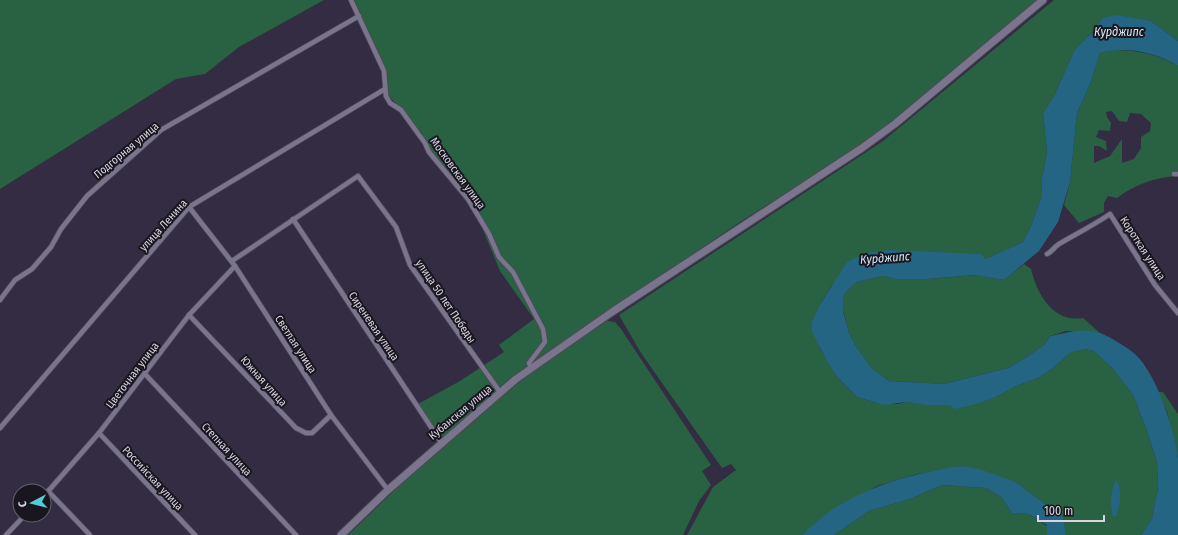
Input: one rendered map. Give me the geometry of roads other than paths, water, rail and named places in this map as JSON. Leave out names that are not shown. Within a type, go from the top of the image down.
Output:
[{"type":"main road","name":"Кубанская улица","points":[[341,535],[441,442],[531,368],[604,318],[862,148],[896,123],[1043,0]]},
{"type":"street","points":[[351,0],[384,71],[386,80],[385,89]]},
{"type":"street","name":"Подгорная улица","points":[[0,300],[15,280],[32,269],[51,247],[61,229],[87,196],[161,130],[359,16]]},
{"type":"street","name":"улица Ленина","points":[[0,428],[189,207],[385,89]]},
{"type":"street","name":"Московская улица","points":[[385,89],[386,96],[390,103],[402,110],[425,143],[429,152],[468,199],[489,234],[499,257],[513,272],[543,329],[545,342],[529,362],[531,368]]},
{"type":"street","name":"Цветочная улица","points":[[52,486],[99,433],[189,315],[233,264],[293,219],[358,176]]},
{"type":"street","name":"улица 50 лет Победы","points":[[358,176],[396,227],[410,265],[500,392]]},
{"type":"street","name":"Светлая улица","points":[[189,207],[233,264],[331,415],[388,490]]},
{"type":"street","name":"Короткая улица","points":[[1048,254],[1057,245],[1110,214],[1156,285],[1178,314]]},
{"type":"street","name":"Сиреневая улица","points":[[293,219],[441,442]]},
{"type":"street","name":"Южная улица","points":[[189,315],[296,428],[306,433],[312,433],[331,415]]},
{"type":"street","name":"Степная улица","points":[[145,374],[296,535]]},
{"type":"street","name":"Российская улица","points":[[99,433],[194,535]]},
{"type":"street","points":[[52,495],[90,535]]},
{"type":"street","points":[[6,535],[17,523]]},
{"type":"water","name":"Курджипс","points":[[1117,15],[1151,21],[1178,41],[1178,66],[1160,57],[1130,50],[1100,53],[1091,82],[1077,113],[1070,182],[1058,222],[1039,251],[1004,280],[975,275],[928,279],[896,279],[883,276],[857,282],[844,294],[843,311],[849,333],[857,348],[872,368],[889,381],[944,384],[1008,368],[1045,344],[1050,336],[1075,331],[1094,331],[1109,337],[1124,346],[1136,355],[1144,364],[1158,389],[1169,419],[1178,459],[1178,535],[1141,535],[1152,519],[1158,487],[1157,462],[1133,395],[1113,369],[1094,351],[1085,349],[1070,353],[1052,369],[1038,378],[976,404],[955,409],[949,405],[928,405],[906,402],[884,405],[857,397],[837,377],[812,332],[812,321],[819,306],[847,262],[866,253],[889,250],[981,254],[985,259],[1023,242],[1033,221],[1041,197],[1042,178],[1047,152],[1043,113],[1054,96],[1075,49],[1095,30],[1102,18]]},
{"type":"water","points":[[960,466],[979,469],[1016,482],[1063,517],[1066,535],[1047,535],[1047,525],[1029,514],[1012,513],[1001,497],[986,488],[942,485],[910,499],[869,511],[834,535],[802,535],[830,511],[876,487],[909,476]]},
{"type":"water","points":[[1116,480],[1120,488],[1120,498],[1116,516],[1113,516],[1111,498]]}]
